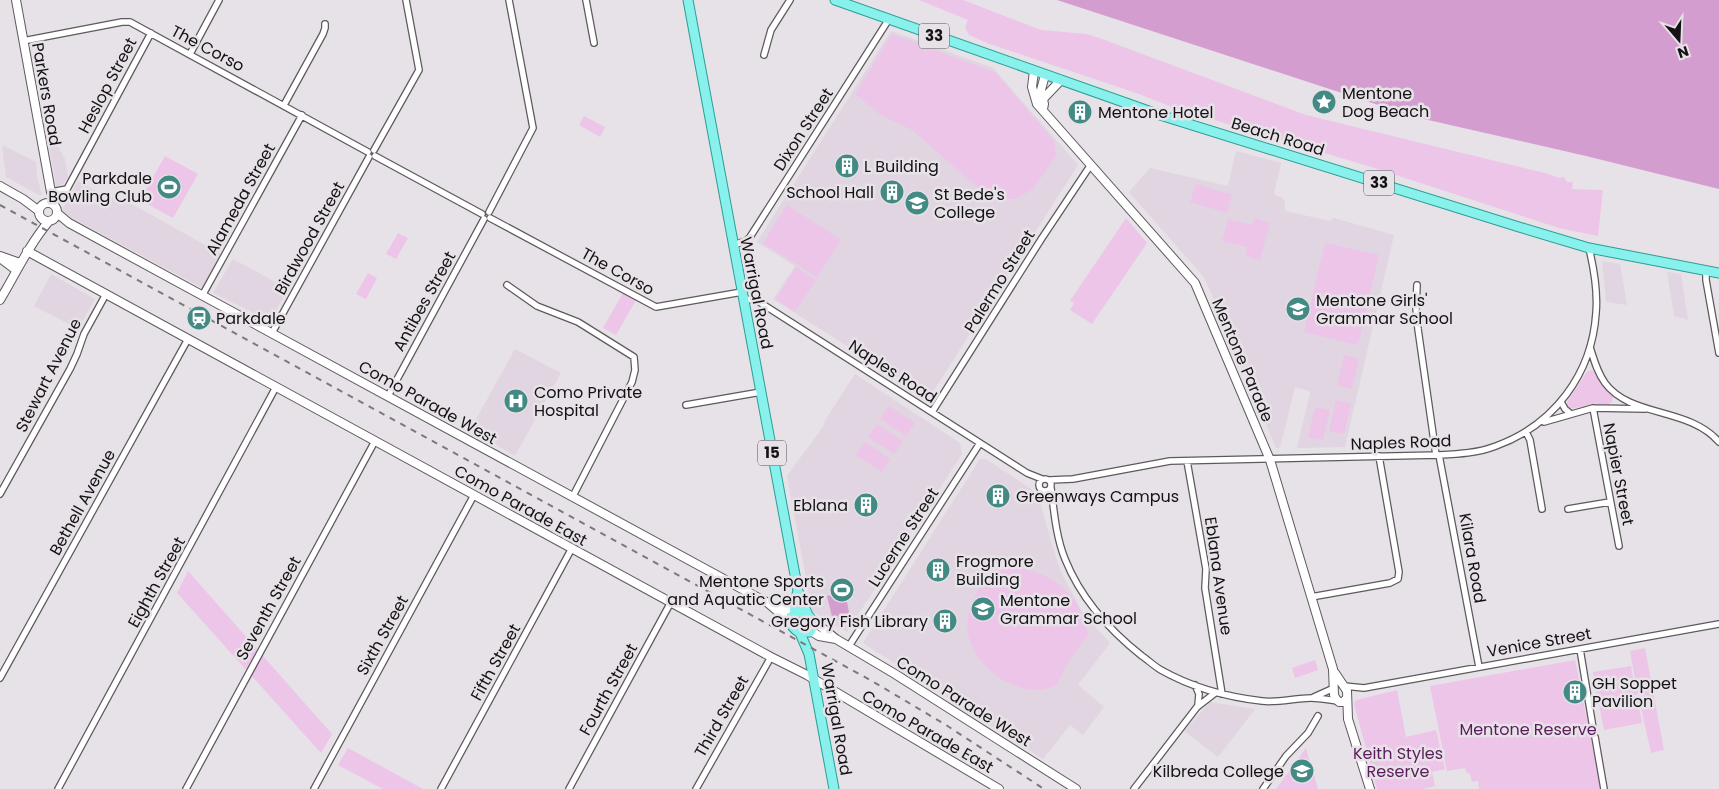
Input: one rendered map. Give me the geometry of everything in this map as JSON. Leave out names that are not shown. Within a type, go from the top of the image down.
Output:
[{"type":"main road","name":"Warrigal Road","points":[[688,0],[798,591],[809,616]]},
{"type":"main road","name":"Beach Road","points":[[835,0],[1044,75],[1220,134],[1589,248],[1719,273]]},
{"type":"main road","name":"Warrigal Road","points":[[793,617],[798,591]]},
{"type":"main road","points":[[807,632],[796,631],[793,617],[809,616]]},
{"type":"main road","name":"15","points":[[807,632],[813,626],[809,616]]},
{"type":"main road","name":"Warrigal Road","points":[[807,632],[811,642],[809,654],[834,789]]},
{"type":"street","name":"Parkers Road","points":[[16,0],[51,192]]},
{"type":"street","points":[[190,54],[219,0]]},
{"type":"street","name":"Birdwood Street","points":[[272,333],[419,70],[406,0]]},
{"type":"street","name":"Antibes Street","points":[[388,396],[533,128],[509,0]]},
{"type":"street","points":[[586,0],[594,43]]},
{"type":"street","points":[[764,55],[771,30],[790,0]]},
{"type":"street","name":"Dixon Street","points":[[733,244],[746,242],[750,237],[889,19]]},
{"type":"street","name":"The Corso","points":[[23,41],[130,22],[656,307],[743,295]]},
{"type":"street","points":[[284,104],[323,34],[325,24]]},
{"type":"street","name":"Heslop Street","points":[[51,192],[67,188],[151,33]]},
{"type":"street","name":"Mentone Parade","points":[[1034,71],[1032,90],[1037,104],[1090,166],[1196,283],[1270,460],[1333,669],[1343,686]]},
{"type":"street","points":[[1043,109],[1042,88],[1044,75]]},
{"type":"street","points":[[1043,99],[1061,80]]},
{"type":"street","name":"Alameda Street","points":[[202,296],[302,115]]},
{"type":"street","name":"Palermo Street","points":[[932,412],[1090,166]]},
{"type":"street","name":"Como Parade West","points":[[0,186],[793,617]]},
{"type":"street","points":[[0,300],[37,235],[48,211],[51,192]]},
{"type":"street","name":"Naples Road","points":[[1027,473],[1039,486],[1049,486],[1066,480],[1170,461],[1438,455],[1481,450],[1496,446],[1540,423],[1561,402],[1581,370],[1590,347],[1596,314],[1597,295],[1589,248]]},
{"type":"street","name":"Como Parade East","points":[[27,251],[814,680],[996,788]]},
{"type":"street","points":[[0,257],[18,267]]},
{"type":"street","points":[[1706,270],[1706,280],[1719,353]]},
{"type":"street","points":[[507,285],[537,306],[578,322],[634,357],[635,370],[632,382],[573,496]]},
{"type":"street","name":"Kilara Road","points":[[1417,285],[1416,308],[1418,329],[1438,455],[1479,667]]},
{"type":"street","name":"Stewart Avenue","points":[[0,494],[78,354],[84,334],[106,294]]},
{"type":"street","name":"Naples Road","points":[[743,295],[756,300],[1027,473],[1042,479],[1049,486]]},
{"type":"street","name":"Bethell Avenue","points":[[0,678],[188,339]]},
{"type":"street","points":[[1590,347],[1600,376],[1615,393],[1650,409],[1690,421],[1718,438]]},
{"type":"street","name":"Eighth Street","points":[[58,789],[276,387]]},
{"type":"street","points":[[686,405],[761,392]]},
{"type":"street","points":[[1613,408],[1616,401],[1615,393]]},
{"type":"street","points":[[1561,402],[1571,414]]},
{"type":"street","points":[[1540,423],[1593,408],[1650,409]]},
{"type":"street","name":"Napier Street","points":[[1593,408],[1619,546]]},
{"type":"street","points":[[1526,432],[1530,440],[1542,508]]},
{"type":"street","name":"Seventh Street","points":[[186,789],[375,441]]},
{"type":"street","name":"Lucerne Street","points":[[849,646],[980,443]]},
{"type":"street","points":[[1311,597],[1390,583],[1398,579],[1399,572],[1378,456]]},
{"type":"street","name":"Eblana Avenue","points":[[1188,461],[1206,569],[1205,588],[1219,694]]},
{"type":"street","points":[[1039,486],[1042,479]]},
{"type":"street","points":[[1049,486],[1051,502],[1065,558],[1079,587],[1094,610],[1124,642],[1160,670],[1219,694],[1263,701],[1312,698],[1342,700]]},
{"type":"street","name":"Sixth Street","points":[[314,789],[474,495]]},
{"type":"street","points":[[1568,510],[1610,502]]},
{"type":"street","name":"Fifth Street","points":[[441,789],[572,548]]},
{"type":"street","name":"Fourth Street","points":[[569,789],[671,602]]},
{"type":"street","name":"Como Parade West","points":[[809,616],[836,639],[911,683],[1076,789]]},
{"type":"street","name":"Venice Street","points":[[1343,686],[1364,688],[1719,624]]},
{"type":"street","name":"Como Parade West","points":[[807,632],[836,639]]},
{"type":"street","points":[[1580,649],[1594,728]]},
{"type":"street","name":"Third Street","points":[[698,788],[771,658]]},
{"type":"street","name":"Mentone Parade","points":[[1333,669],[1334,688]]},
{"type":"street","points":[[1195,685],[1199,694],[1197,707]]},
{"type":"street","points":[[1312,698],[1338,685],[1343,686],[1347,692],[1342,700]]},
{"type":"street","points":[[1334,688],[1334,696],[1342,700],[1370,789]]},
{"type":"street","name":"Venice Street","points":[[1342,700],[1364,688]]},
{"type":"street","points":[[1134,789],[1197,707],[1219,694]]},
{"type":"street","points":[[1263,789],[1286,756],[1308,733],[1318,716]]},
{"type":"street","points":[[1595,737],[1604,789]]},
{"type":"shaded area","points":[[1057,0],[1719,0],[1719,189],[1415,117]]},
{"type":"shaded area","name":"St Bede's College","points":[[891,31],[993,68],[1078,165],[929,398],[773,299],[795,266],[757,242]]},
{"type":"shaded area","points":[[49,144],[59,148],[65,159],[68,177],[62,185],[56,187]]},
{"type":"shaded area","points":[[2,145],[36,162],[37,177],[42,195],[6,177]]},
{"type":"shaded area","name":"Mentone Girls' Grammar School","points":[[1236,151],[1281,163],[1274,193],[1276,196],[1282,197],[1285,202],[1285,211],[1330,221],[1334,218],[1394,235],[1345,447],[1297,448],[1310,393],[1295,387],[1280,448],[1276,448],[1203,276],[1129,192],[1150,168],[1228,186]]},
{"type":"shaded area","points":[[78,181],[108,197],[123,199],[221,254],[202,288],[61,212]]},
{"type":"shaded area","points":[[233,259],[288,289],[270,321],[213,293]]},
{"type":"shaded area","points":[[1602,261],[1620,264],[1627,305],[1606,302]]},
{"type":"shaded area","points":[[1667,272],[1681,274],[1688,320],[1674,316]]},
{"type":"shaded area","points":[[51,274],[95,299],[78,329],[34,306]]},
{"type":"shaded area","name":"Como Private Hospital","points":[[515,349],[561,373],[515,456],[470,430]]},
{"type":"shaded area","points":[[855,374],[960,443],[962,454],[847,632],[812,611],[787,476],[825,424],[824,422]]},
{"type":"shaded area","name":"Mentone Grammar School","points":[[980,459],[986,459],[1038,495],[1062,574],[1084,615],[1110,643],[1078,685],[1104,707],[1083,735],[1070,725],[1043,759],[863,643]]},
{"type":"shaded area","points":[[845,592],[850,617],[833,621],[827,596]]},
{"type":"shaded area","points":[[1210,702],[1255,709],[1218,757],[1184,731]]},
{"type":"green space","points":[[919,0],[963,0],[1041,30],[1087,34],[1306,115],[1549,174],[1558,178],[1564,177],[1567,182],[1573,182],[1572,189],[1603,190],[1598,236],[1559,228],[1368,166],[1177,109],[1139,94],[987,43],[969,35],[965,27],[968,20]]},
{"type":"green space","points":[[892,34],[996,73],[1054,141],[1056,156],[1033,189],[1016,199],[990,198],[912,130],[881,115],[855,94]]},
{"type":"green space","points":[[584,116],[605,127],[600,137],[579,125]]},
{"type":"green space","name":"Parkdale Bowling Club","points":[[165,156],[198,174],[173,218],[140,200]]},
{"type":"green space","points":[[1196,184],[1232,195],[1227,213],[1190,202]]},
{"type":"green space","points":[[787,205],[841,240],[817,277],[763,243]]},
{"type":"green space","points":[[1126,218],[1147,243],[1092,324],[1070,310],[1074,303],[1070,301]]},
{"type":"green space","points":[[1254,218],[1270,223],[1260,260],[1245,256],[1247,247],[1222,241],[1228,219],[1252,225]]},
{"type":"green space","points":[[398,233],[408,238],[396,259],[386,254]]},
{"type":"green space","points":[[1325,243],[1379,255],[1358,345],[1304,332]]},
{"type":"green space","points":[[796,267],[816,280],[795,312],[776,299]]},
{"type":"green space","points":[[368,273],[377,278],[366,299],[356,294]]},
{"type":"green space","points":[[623,293],[636,300],[616,335],[603,328]]},
{"type":"green space","points":[[1344,355],[1359,359],[1352,389],[1337,385]]},
{"type":"green space","points":[[1590,370],[1594,371],[1613,396],[1612,402],[1570,409],[1567,406],[1567,402]]},
{"type":"green space","points":[[1336,400],[1351,404],[1344,434],[1329,431]]},
{"type":"green space","points":[[889,406],[915,423],[906,436],[880,419]]},
{"type":"green space","points":[[1315,407],[1330,410],[1323,440],[1308,437]]},
{"type":"green space","points":[[877,424],[903,441],[894,454],[868,437]]},
{"type":"green space","points":[[865,442],[890,459],[882,472],[856,455]]},
{"type":"green space","points":[[1020,568],[1045,576],[1065,590],[1080,609],[1088,635],[1070,659],[1056,685],[1041,690],[1018,687],[996,676],[979,658],[973,648],[968,632],[969,612],[982,585],[1001,570]]},
{"type":"green space","points":[[188,571],[332,734],[321,753],[177,593]]},
{"type":"green space","points":[[1645,648],[1664,750],[1651,753],[1638,694],[1598,701],[1595,687],[1635,679],[1630,651]]},
{"type":"green space","points":[[1315,660],[1318,670],[1295,678],[1292,668]]},
{"type":"green space","name":"Mentone Reserve","points":[[1575,660],[1601,789],[1479,789],[1478,781],[1472,782],[1470,774],[1466,772],[1465,768],[1447,771],[1430,686]]},
{"type":"green space","points":[[1631,666],[1633,678],[1595,685],[1593,672]]},
{"type":"green space","name":"Keith Styles Reserve","points":[[1397,690],[1406,737],[1436,730],[1445,769],[1432,772],[1435,786],[1422,789],[1377,789],[1354,704],[1356,700]]},
{"type":"green space","points":[[1637,696],[1642,723],[1604,730],[1599,704]]},
{"type":"green space","points":[[348,748],[423,789],[383,789],[338,765]]},
{"type":"green space","name":"Kilbreda College","points":[[1306,748],[1318,789],[1276,789]]},
{"type":"railway","points":[[0,205],[872,681],[946,725],[1044,789]]},
{"type":"place","name":"Mentone Dog Beach","points":[[1324,102]]},
{"type":"place","name":"Mentone Hotel","points":[[1080,112]]},
{"type":"place","name":"L Building","points":[[847,166]]},
{"type":"place","name":"Parkdale Bowling Club","points":[[169,187]]},
{"type":"place","name":"School Hall","points":[[892,192]]},
{"type":"place","name":"St Bede's College","points":[[917,203]]},
{"type":"place","name":"Mentone Girls' Grammar School","points":[[1298,309]]},
{"type":"place","name":"Parkdale","points":[[199,318]]},
{"type":"place","name":"Como Private Hospital","points":[[516,401]]},
{"type":"place","name":"Greenways Campus","points":[[998,496]]},
{"type":"place","name":"Eblana","points":[[866,505]]},
{"type":"place","name":"Frogmore Building","points":[[938,570]]},
{"type":"place","name":"Mentone Sports and Aquatic Center","points":[[842,590]]},
{"type":"place","name":"Mentone Grammar School","points":[[983,609]]},
{"type":"place","name":"Gregory Fish Library","points":[[945,621]]},
{"type":"place","name":"GH Soppet Pavilion","points":[[1575,692]]},
{"type":"place","name":"Kilbreda College","points":[[1302,771]]}]
